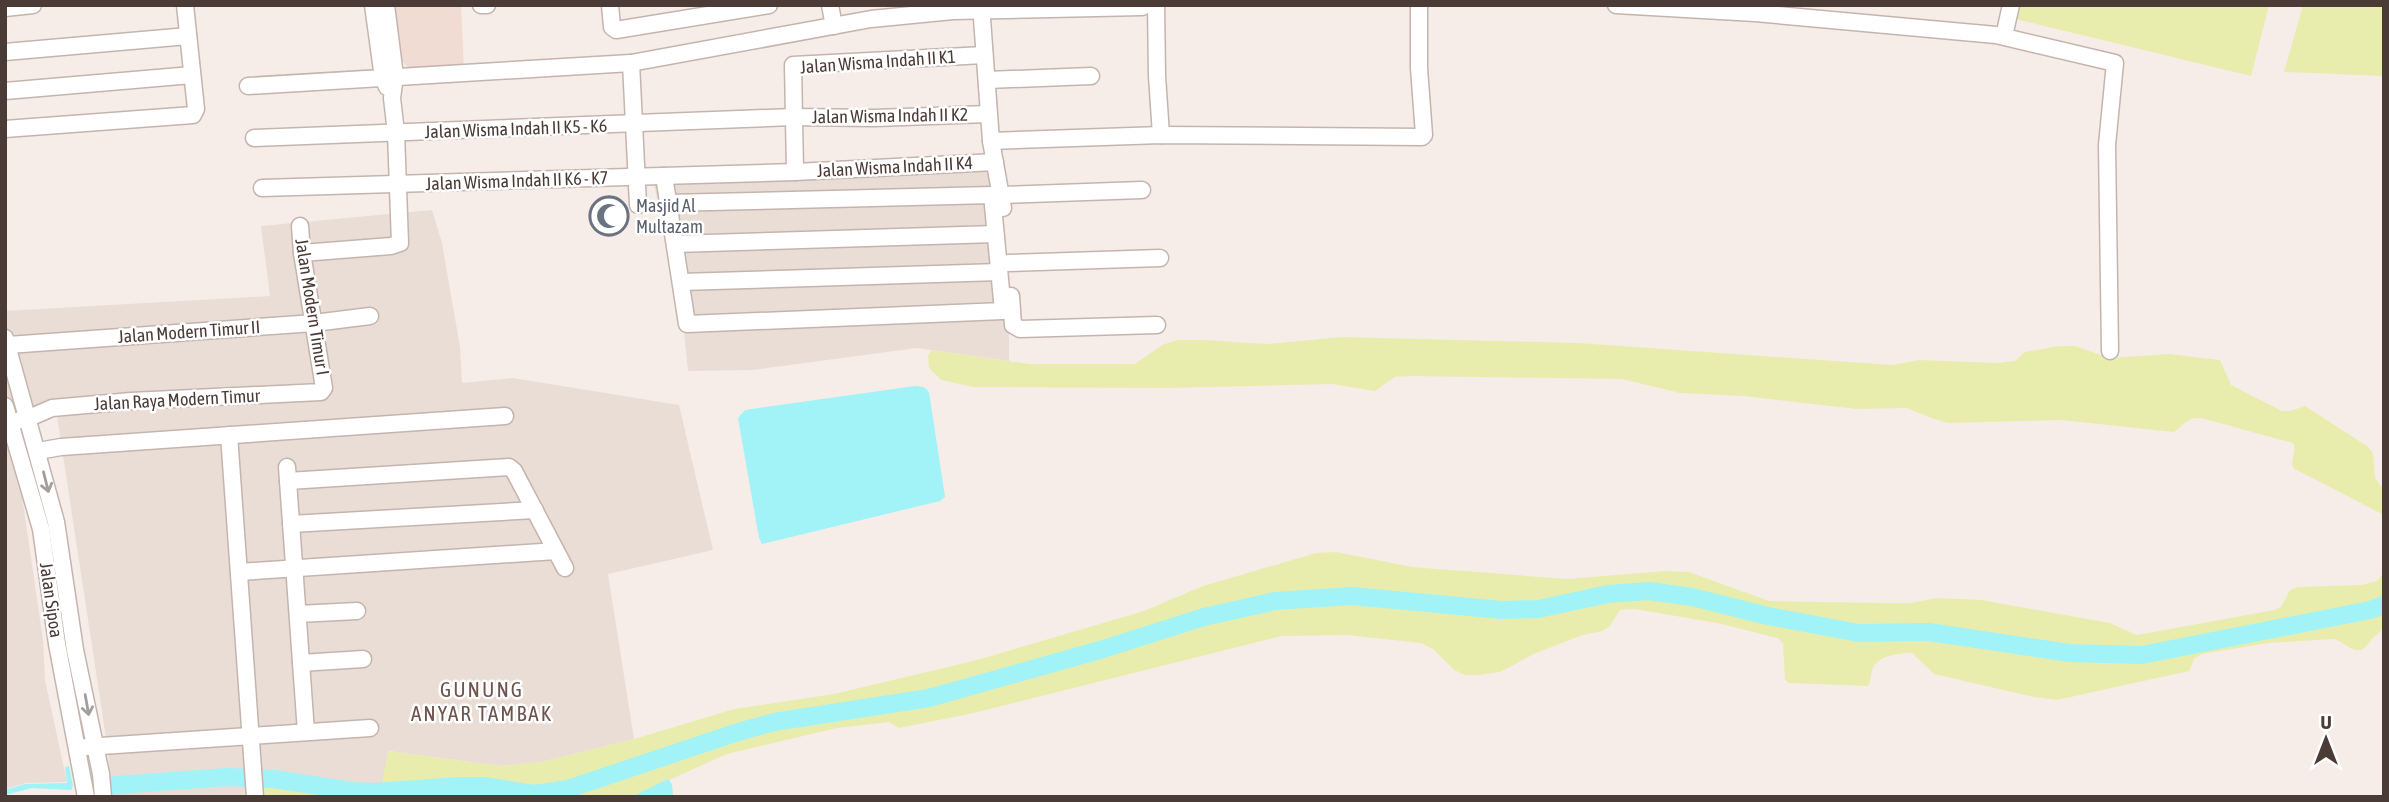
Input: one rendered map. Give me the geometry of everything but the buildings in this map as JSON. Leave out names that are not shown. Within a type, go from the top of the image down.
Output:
[{"type":"street","points":[[5,8],[33,5]]},
{"type":"street","points":[[5,129],[193,115],[196,109],[186,5]]},
{"type":"street","points":[[302,253],[400,243],[392,98],[373,5]]},
{"type":"street","points":[[386,5],[389,77]]},
{"type":"street","points":[[481,5],[487,5]]},
{"type":"street","points":[[610,5],[612,27],[616,30],[769,5]]},
{"type":"street","points":[[830,5],[834,26]]},
{"type":"street","points":[[991,141],[1161,135],[1422,137],[1419,5]]},
{"type":"street","points":[[1616,5],[1756,9],[2004,36],[2115,63],[2108,145],[2110,351]]},
{"type":"street","points":[[2004,36],[2011,5]]},
{"type":"street","points":[[248,86],[631,63],[834,26],[981,8],[1146,6],[1157,76],[1161,135]]},
{"type":"street","points":[[664,176],[687,324],[1003,311],[1001,195],[988,114],[981,8]]},
{"type":"street","points":[[5,52],[188,36]]},
{"type":"street","name":"Jalan Wisma Indah II K1","points":[[795,172],[793,65],[984,55]]},
{"type":"street","points":[[631,63],[638,205]]},
{"type":"street","points":[[5,91],[192,75]]},
{"type":"street","points":[[987,80],[1091,76]]},
{"type":"street","name":"Jalan Wisma Indah II K2","points":[[635,124],[793,117],[875,118],[988,114]]},
{"type":"street","name":"Jalan Wisma Indah II K5 - K6","points":[[254,138],[635,124]]},
{"type":"street","name":"Jalan Wisma Indah II K4","points":[[664,176],[995,162]]},
{"type":"street","name":"Jalan Wisma Indah II K6 - K7","points":[[262,188],[398,192],[664,176]]},
{"type":"street","points":[[1001,195],[1142,190]]},
{"type":"street","points":[[668,203],[992,195],[995,234],[1013,325],[1020,329],[1157,325]]},
{"type":"street","name":"Jalan Modern Timur I","points":[[300,226],[324,388]]},
{"type":"street","points":[[675,244],[995,234]]},
{"type":"street","points":[[681,282],[1160,258]]},
{"type":"street","name":"Jalan Modern Timur II","points":[[7,341],[314,323],[370,316]]},
{"type":"street","points":[[7,341],[56,522],[75,650],[101,774],[103,797]]},
{"type":"street","name":"Jalan Raya Modern Timur","points":[[8,423],[52,408],[131,401],[315,393],[324,388]]},
{"type":"street","name":"Jalan Sipoa","points":[[5,406],[41,529],[57,644],[86,797]]},
{"type":"street","points":[[38,452],[61,447],[505,416]]},
{"type":"street","points":[[229,435],[255,797]]},
{"type":"street","points":[[306,732],[288,474],[509,467],[514,471],[565,568]]},
{"type":"street","points":[[291,524],[535,510]]},
{"type":"street","points":[[239,572],[556,551]]},
{"type":"street","points":[[298,614],[358,611]]},
{"type":"street","points":[[301,663],[363,659]]},
{"type":"street","points":[[77,748],[370,729]]},
{"type":"shaded area","points":[[393,5],[461,5],[464,70],[413,74],[400,58]]},
{"type":"shaded area","points":[[991,169],[1009,329],[1009,361],[917,348],[753,370],[688,371],[681,303],[653,180]]},
{"type":"shaded area","points":[[432,210],[442,243],[460,347],[462,383],[513,378],[679,405],[713,550],[608,574],[634,739],[541,762],[500,766],[389,751],[382,784],[330,781],[255,794],[274,797],[112,797],[108,751],[57,416],[15,428],[17,462],[43,640],[45,680],[67,782],[26,783],[5,789],[5,311],[270,296],[261,226]]},
{"type":"green space","points":[[2018,5],[2269,5],[2251,76],[2015,19]]},
{"type":"green space","points":[[2303,5],[2384,5],[2384,76],[2284,72]]},
{"type":"green space","points":[[1342,337],[1579,343],[1892,365],[1919,360],[1998,363],[2015,361],[2025,352],[2059,346],[2075,346],[2109,358],[2169,354],[2220,360],[2231,385],[2282,411],[2305,406],[2367,446],[2373,453],[2375,478],[2384,490],[2384,515],[2293,468],[2293,443],[2201,418],[2189,420],[2174,432],[2061,420],[1948,423],[1907,408],[1857,409],[1743,396],[1680,393],[1622,379],[1410,376],[1395,377],[1375,391],[1332,384],[1166,388],[974,387],[941,380],[929,368],[928,355],[932,350],[1029,364],[1135,364],[1162,345],[1177,340],[1267,344]]},
{"type":"green space","points":[[1336,552],[1412,567],[1567,579],[1665,571],[1689,572],[1769,601],[1910,603],[1938,598],[1981,600],[2110,623],[2137,635],[2274,610],[2281,607],[2290,590],[2298,587],[2361,585],[2377,581],[2384,572],[2384,629],[2362,650],[2355,650],[2333,639],[2268,643],[2202,654],[2194,659],[2189,671],[2057,700],[1934,674],[1912,653],[1896,654],[1880,660],[1873,668],[1868,686],[1789,683],[1785,680],[1783,643],[1777,638],[1722,624],[1635,609],[1620,610],[1609,627],[1602,631],[1583,635],[1536,653],[1500,672],[1479,675],[1465,675],[1454,670],[1433,649],[1421,643],[1347,635],[1282,636],[974,713],[899,728],[889,722],[837,728],[727,754],[631,797],[274,797],[255,794],[253,769],[330,781],[382,784],[388,751],[500,766],[541,762],[634,739],[734,709],[834,694],[977,660],[1144,611],[1203,586],[1316,553]]},
{"type":"water","points":[[915,386],[924,387],[929,392],[945,497],[940,501],[762,544],[738,418],[745,410]]},
{"type":"water","points":[[69,766],[73,786],[71,790],[32,788],[5,795],[5,790],[25,784],[67,783],[65,767]]},
{"type":"water","points":[[668,779],[672,784],[673,797],[631,797]]},
{"type":"waterway","points":[[105,786],[227,777],[274,779],[375,792],[459,786],[484,786],[534,794],[568,789],[774,722],[929,698],[1100,650],[1204,617],[1275,601],[1352,596],[1502,610],[1538,609],[1608,594],[1649,591],[1692,597],[1768,616],[1859,633],[1929,632],[2069,653],[2142,655],[2384,605]]},
{"type":"place","name":"Masjid Al Multazam","points":[[609,216]]},
{"type":"district","name":"GUNUNG ANYAR TAMBAK","points":[[482,702]]}]
